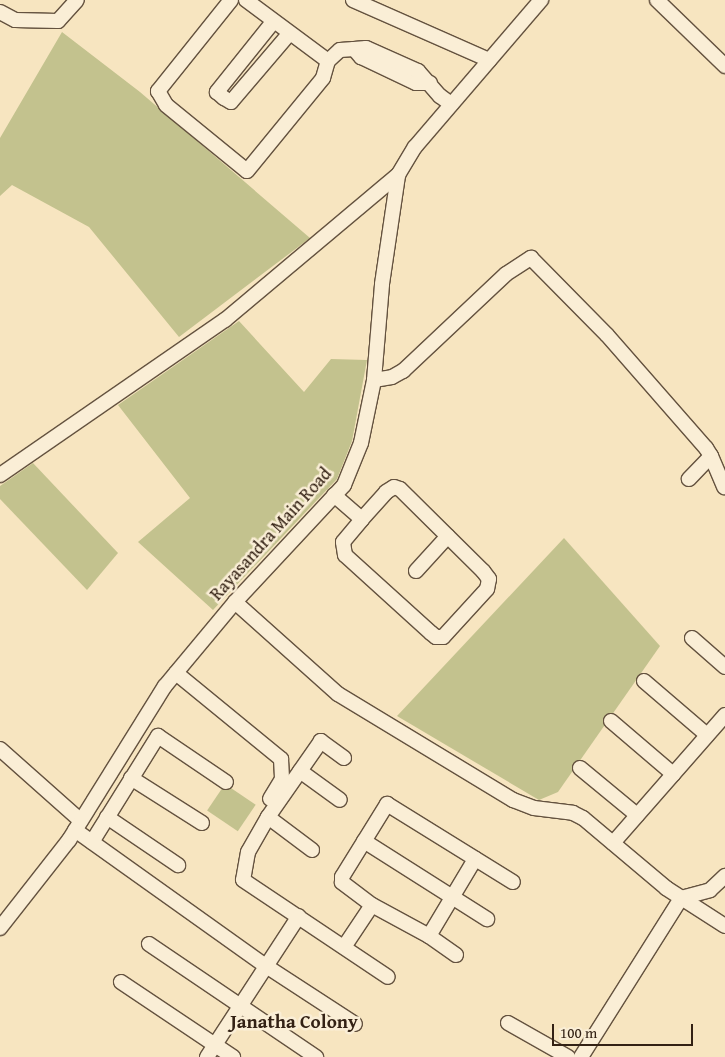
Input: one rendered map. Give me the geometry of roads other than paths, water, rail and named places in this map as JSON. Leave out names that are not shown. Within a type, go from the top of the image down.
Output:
[{"type":"street","points":[[0,12],[23,21],[58,21],[77,0]]},
{"type":"street","points":[[231,0],[158,91],[166,105],[247,171],[323,78],[328,61],[340,50],[366,48],[418,71],[440,96],[451,104]]},
{"type":"street","points":[[246,0],[289,34],[328,61]]},
{"type":"street","points":[[353,0],[489,60]]},
{"type":"street","name":"Rayasandra Main Road","points":[[0,928],[78,826],[176,673],[235,602],[344,485],[354,464],[374,380],[382,284],[398,175],[415,147],[541,0]]},
{"type":"street","points":[[657,0],[725,66]]},
{"type":"street","points":[[273,22],[216,92],[231,102],[289,34]]},
{"type":"street","points":[[0,475],[225,320],[398,175]]},
{"type":"street","points":[[374,380],[392,377],[403,371],[506,274],[532,258],[607,335],[711,456],[724,487]]},
{"type":"street","points":[[689,479],[711,456]]},
{"type":"street","points":[[394,487],[400,489],[490,580],[487,589],[443,637],[436,638],[342,549],[343,542],[362,519],[394,487]]},
{"type":"street","points":[[334,495],[362,519]]},
{"type":"street","points":[[416,571],[448,536]]},
{"type":"street","points":[[235,602],[338,694],[513,800],[534,808],[573,813],[681,898],[725,926]]},
{"type":"street","points":[[692,638],[725,667]]},
{"type":"street","points":[[176,673],[280,759],[282,779],[270,799]]},
{"type":"street","points":[[644,681],[707,735]]},
{"type":"street","points":[[613,843],[725,714]]},
{"type":"street","points":[[611,721],[673,774]]},
{"type":"street","points":[[92,842],[158,736],[226,782]]},
{"type":"street","points":[[344,758],[320,741],[268,817],[248,852],[243,880],[388,977]]},
{"type":"street","points":[[0,749],[92,842],[266,966],[355,1024]]},
{"type":"street","points":[[580,768],[638,815]]},
{"type":"street","points":[[300,771],[340,800]]},
{"type":"street","points":[[131,778],[202,823]]},
{"type":"street","points":[[456,955],[428,936],[372,905],[342,882],[387,804],[513,882]]},
{"type":"street","points":[[107,817],[178,865]]},
{"type":"street","points":[[268,817],[312,850]]},
{"type":"street","points":[[364,841],[487,918]]},
{"type":"street","points":[[428,936],[475,859]]},
{"type":"street","points":[[581,1057],[681,898],[710,890],[725,876]]},
{"type":"street","points":[[344,947],[372,905]]},
{"type":"street","points":[[211,1051],[299,916]]},
{"type":"street","points":[[149,944],[316,1057]]},
{"type":"street","points":[[121,982],[211,1051],[233,1057]]},
{"type":"street","points":[[508,1023],[568,1057]]},
{"type":"district","name":"Janatha Colony","points":[[294,1022]]}]
